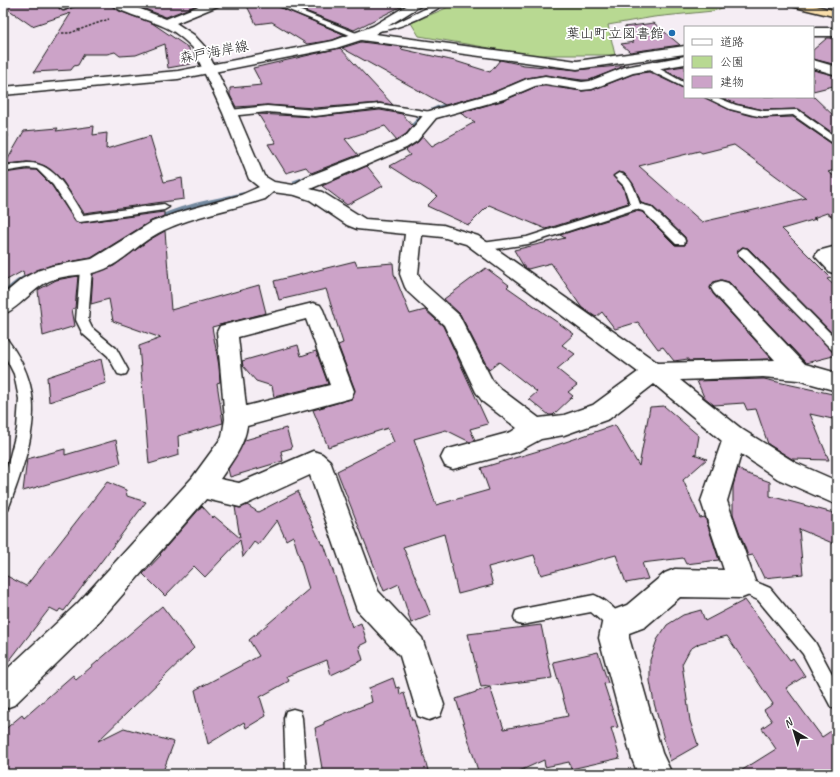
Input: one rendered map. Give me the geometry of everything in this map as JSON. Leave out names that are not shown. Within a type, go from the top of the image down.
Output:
[{"type":"highway","points":[[791,3],[837,14]]},
{"type":"street","points":[[168,22],[216,3]]},
{"type":"street","name":"森戸海岸線","points":[[3,91],[147,79],[210,70],[336,44],[377,29],[419,3]]},
{"type":"street","points":[[124,7],[168,22],[192,38],[199,47],[230,113],[257,179],[270,187],[296,190],[316,196],[353,221],[363,225],[443,231],[454,233],[472,240],[654,372],[735,437],[787,471],[837,493]]},
{"type":"street","points":[[814,32],[837,32]]},
{"type":"street","points":[[360,36],[577,65],[684,50]]},
{"type":"street","points":[[296,190],[312,181],[401,145],[412,138],[426,114],[499,96],[538,81],[582,86],[592,85],[630,70],[684,60]]},
{"type":"street","points":[[814,64],[837,71]]},
{"type":"street","points":[[6,300],[21,288],[40,277],[59,271],[86,269],[118,254],[144,233],[157,226],[174,219],[259,195],[270,187]]},
{"type":"street","points":[[414,229],[410,274],[415,287],[452,320],[484,386],[491,395],[536,429]]},
{"type":"street","points":[[837,252],[824,256],[837,267]]},
{"type":"street","points":[[721,288],[798,371]]},
{"type":"street","points":[[3,694],[87,614],[201,486],[233,440],[236,419],[227,332],[313,310],[343,391],[236,419]]},
{"type":"street","points":[[453,458],[517,441],[536,429],[564,425],[601,412],[654,372],[763,368],[798,371],[837,382]]},
{"type":"street","points":[[656,774],[648,759],[614,638],[616,623],[635,617],[675,583],[742,584],[714,501],[735,437]]},
{"type":"street","points":[[201,486],[240,495],[313,462],[321,469],[367,600],[412,648],[429,705]]},
{"type":"lane","points":[[63,8],[78,3]]},
{"type":"lane","points":[[275,3],[360,36]]},
{"type":"lane","points":[[377,29],[394,27],[442,3]]},
{"type":"lane","points":[[650,66],[684,85]]},
{"type":"lane","points":[[711,98],[733,107],[764,114],[796,112],[836,141]]},
{"type":"lane","points":[[230,113],[267,109],[315,113],[380,106],[426,114]]},
{"type":"lane","points":[[3,169],[35,166],[41,167],[49,174],[80,219],[134,210],[164,207]]},
{"type":"lane","points":[[619,176],[628,185],[636,206]]},
{"type":"lane","points":[[482,247],[528,240],[636,206],[647,209],[680,241]]},
{"type":"lane","points":[[743,252],[837,348]]},
{"type":"lane","points":[[86,269],[82,320],[86,331],[112,352],[122,370]]},
{"type":"lane","points":[[3,342],[16,362],[25,388],[26,413],[13,480],[3,504]]},
{"type":"lane","points":[[742,584],[764,594],[809,648],[837,701]]},
{"type":"lane","points":[[522,617],[594,603],[616,623]]},
{"type":"lane","points":[[293,718],[296,774]]},
{"type":"path","points":[[62,33],[70,33],[124,7]]},
{"type":"green space","points":[[458,3],[736,3],[713,11],[654,17],[608,25],[615,55],[531,55],[419,36],[411,23]]},
{"type":"building","points":[[10,3],[67,3],[59,7],[64,11],[82,3],[109,3],[119,11],[152,23],[189,48],[191,64],[168,68],[165,44],[136,55],[120,56],[115,52],[107,54],[84,54],[78,65],[74,66],[71,70],[34,72],[71,13],[32,26],[5,7]]},
{"type":"building","points":[[129,3],[200,3],[200,4],[166,17]]},
{"type":"building","points":[[243,3],[271,3],[345,35],[333,40],[307,44],[272,22],[256,24],[247,6]]},
{"type":"building","points":[[285,3],[408,3],[354,30]]},
{"type":"building","points":[[654,23],[680,45],[630,52],[621,44],[634,42],[626,35],[632,34],[624,27]]},
{"type":"building","points":[[827,38],[837,38],[837,65],[814,59],[814,49]]},
{"type":"building","points":[[361,42],[403,47],[401,49],[455,61],[490,72],[500,60],[524,65],[577,70],[628,65],[590,80],[545,75],[527,78],[494,92],[445,105],[342,48]]},
{"type":"building","points":[[340,48],[393,105],[380,103],[315,108],[267,105],[236,107],[230,95],[230,88],[262,85],[253,68]]},
{"type":"building","points":[[684,66],[684,80],[664,69]]},
{"type":"building","points":[[814,70],[837,76],[837,85],[814,91]]},
{"type":"building","points":[[649,72],[684,89],[684,98],[706,98],[730,110],[764,118],[793,117],[832,144],[837,144],[837,169],[828,172],[837,178],[837,220],[827,213],[813,218],[816,219],[782,229],[831,278],[827,279],[837,288],[837,338],[748,248],[742,247],[737,252],[738,256],[837,355],[806,363],[729,282],[721,280],[714,282],[710,287],[713,294],[772,359],[688,361],[688,359],[674,361],[663,347],[658,349],[638,322],[615,329],[602,312],[596,317],[582,308],[551,263],[528,269],[524,267],[514,250],[565,238],[560,235],[636,211],[642,212],[675,245],[685,245],[685,237],[652,206],[641,203],[634,185],[624,173],[618,172],[613,176],[623,187],[628,203],[546,229],[489,205],[469,225],[466,224],[427,206],[437,196],[390,166],[410,155],[406,150],[418,142],[423,136],[432,146],[475,122],[460,113],[505,100],[535,87],[545,86],[582,91],[592,90],[633,74]],"holes":[[[734,145],[806,198],[702,222],[639,166],[699,151],[702,153]]]},
{"type":"building","points":[[814,97],[837,119],[837,136],[799,109],[764,110],[736,104],[722,98]]},
{"type":"building","points":[[380,110],[402,114],[413,126],[406,134],[397,140],[385,126],[345,139],[358,155],[311,173],[306,167],[286,173],[268,144],[276,143],[258,114],[315,117]]},
{"type":"building","points":[[94,126],[93,135],[107,133],[106,149],[150,136],[164,182],[182,178],[184,199],[84,213],[62,180],[47,167],[37,163],[27,162],[5,164],[24,131],[58,128],[56,131]]},
{"type":"building","points":[[367,166],[383,186],[347,205],[322,186]]},
{"type":"building","points":[[36,170],[52,186],[76,222],[80,223],[164,212],[164,216],[151,221],[91,258],[52,265],[24,276],[23,271],[3,282],[3,173]]},
{"type":"building","points":[[165,231],[171,310],[259,285],[266,313],[212,327],[219,366],[220,382],[217,383],[223,423],[178,436],[179,455],[149,464],[139,346],[161,338],[113,321],[109,299],[91,304],[93,274],[114,266],[149,240]]},
{"type":"building","points":[[355,261],[357,266],[393,263],[394,274],[410,314],[425,310],[443,326],[488,424],[470,429],[475,440],[470,442],[446,430],[414,439],[436,505],[489,490],[481,468],[548,448],[615,425],[639,466],[650,407],[664,406],[699,436],[696,454],[694,454],[707,459],[683,480],[700,518],[705,517],[719,560],[686,564],[683,558],[642,563],[648,579],[626,583],[616,555],[541,575],[534,555],[488,567],[493,585],[458,594],[444,534],[403,547],[431,615],[411,623],[399,584],[384,591],[337,471],[394,442],[388,428],[328,447],[313,410],[351,399],[355,390],[338,345],[343,343],[326,289],[279,300],[274,281]]},
{"type":"building","points":[[486,268],[509,285],[507,287],[574,334],[562,345],[575,354],[557,369],[577,385],[568,392],[573,396],[553,415],[549,415],[529,399],[537,392],[499,362],[489,370],[460,314],[444,299]]},
{"type":"building","points":[[78,276],[75,308],[72,309],[75,326],[43,336],[38,290],[56,280]]},
{"type":"building","points":[[298,345],[301,356],[316,351],[328,384],[274,397],[272,386],[256,381],[243,366],[242,361]]},
{"type":"building","points":[[101,359],[106,383],[49,402],[47,377]]},
{"type":"building","points":[[764,379],[837,395],[837,420],[810,414],[829,460],[792,459],[768,444],[756,409],[747,410],[744,403],[714,405],[704,397],[697,381]]},
{"type":"building","points":[[286,428],[292,448],[281,451],[283,461],[230,477],[228,469],[245,440]]},
{"type":"building","points":[[116,440],[121,463],[23,491],[27,459],[65,449],[65,455]]},
{"type":"building","points":[[738,468],[743,472],[770,482],[770,496],[837,514],[837,545],[799,529],[803,574],[764,578],[753,555],[748,556],[733,514],[733,486]]},
{"type":"building","points":[[107,482],[126,490],[127,496],[146,502],[64,611],[60,609],[58,612],[50,608],[3,669],[3,574],[26,586]]},
{"type":"building","points":[[299,491],[298,493],[322,545],[324,544],[352,627],[361,623],[367,642],[359,646],[363,660],[331,675],[327,660],[287,676],[289,681],[260,697],[266,716],[246,728],[244,722],[208,744],[195,690],[259,656],[249,640],[309,589],[293,536],[286,540],[277,520],[258,545],[254,542],[243,557],[240,540],[205,577],[194,566],[165,596],[143,574],[202,506],[213,518],[214,516],[240,538],[235,507],[241,508],[247,505],[258,512]]},
{"type":"building","points":[[745,600],[790,660],[793,658],[805,676],[786,688],[822,737],[837,727],[837,774],[736,774],[776,749],[762,728],[772,721],[764,710],[773,704],[727,636],[700,643],[690,649],[682,664],[690,721],[698,745],[670,761],[654,703],[650,681],[650,660],[657,640],[667,625],[683,615],[701,610],[705,621]]},
{"type":"building","points":[[162,606],[194,648],[98,741],[124,728],[174,742],[162,774],[3,774],[3,731],[22,715],[24,718],[73,675],[76,680]]},
{"type":"building","points":[[541,625],[552,678],[481,687],[468,634]]},
{"type":"building","points":[[598,652],[608,683],[604,684],[618,727],[611,728],[620,758],[571,769],[569,762],[545,767],[544,760],[513,774],[479,774],[456,699],[490,687],[504,729],[568,716],[553,662]]},
{"type":"building","points":[[393,678],[396,688],[399,687],[400,695],[404,693],[412,720],[414,720],[429,774],[323,774],[315,728],[324,724],[324,722],[372,702],[369,688]]},
{"type":"waterway","points":[[497,92],[528,78],[540,77],[589,81],[599,79],[620,68],[684,56]]},
{"type":"waterway","points":[[396,144],[422,117],[433,109],[475,99]]},
{"type":"waterway","points":[[295,181],[316,174]]},
{"type":"waterway","points":[[143,229],[178,211],[204,203],[244,194]]},
{"type":"waterway","points":[[3,296],[22,279],[37,271],[62,265]]},
{"type":"place","name":"葉山町立図書館","points":[[672,33]]}]
